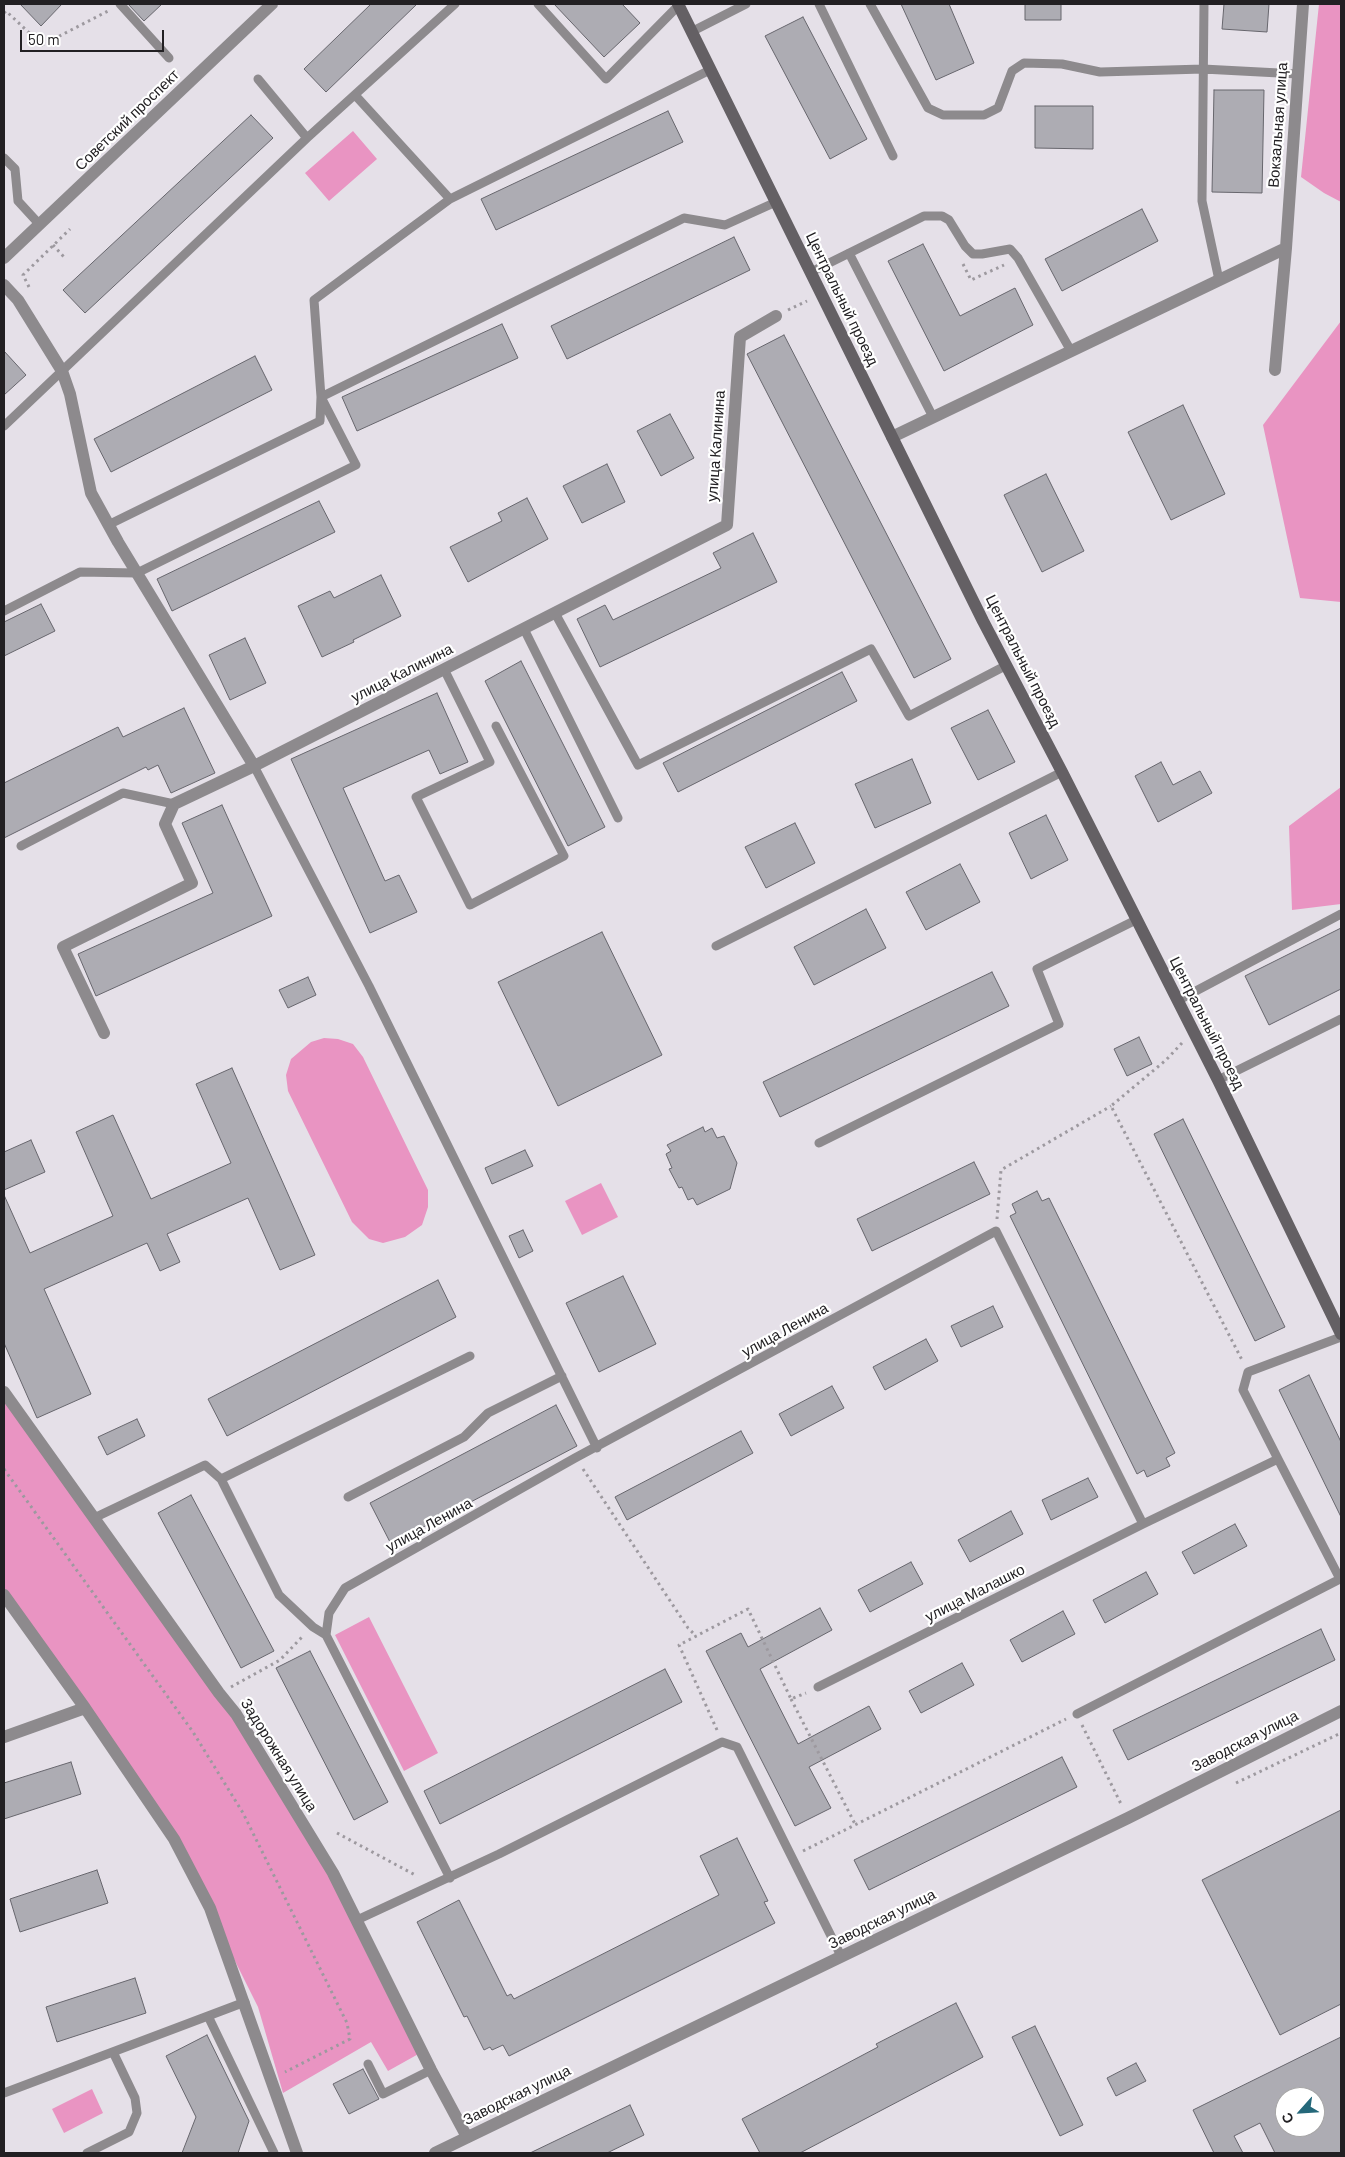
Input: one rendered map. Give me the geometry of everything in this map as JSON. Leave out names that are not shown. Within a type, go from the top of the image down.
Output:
[{"type":"main road","name":"Центральный проезд","points":[[678,5],[892,437],[1218,1080],[1341,1335]]},
{"type":"street","name":"Советский проспект","points":[[4,258],[272,4]]},
{"type":"street","name":"Вокзальная улица","points":[[1275,370],[1286,248],[1303,4]]},
{"type":"street","points":[[892,437],[1286,248]]},
{"type":"street","points":[[4,286],[18,300],[62,371],[70,394],[91,493],[108,525],[254,766]]},
{"type":"street","name":"улица Калинина","points":[[174,804],[254,766],[727,526],[740,337],[776,316]]},
{"type":"street","points":[[104,1032],[63,947],[192,884],[164,824],[174,804]]},
{"type":"street","name":"Задорожная улица","points":[[4,1392],[219,1694],[236,1714],[333,1873],[431,2070],[467,2137]]},
{"type":"street","points":[[4,1596],[85,1708],[174,1838],[210,1908],[245,2002],[297,2153]]},
{"type":"street","points":[[4,1737],[85,1708]]},
{"type":"street","name":"Заводская улица","points":[[435,2153],[1128,1818],[1341,1711]]},
{"type":"lane","points":[[120,4],[169,58]]},
{"type":"lane","points":[[4,426],[307,138],[455,4]]},
{"type":"lane","points":[[538,4],[606,79],[678,5]]},
{"type":"lane","points":[[692,32],[746,4]]},
{"type":"lane","points":[[819,4],[893,156]]},
{"type":"lane","points":[[870,4],[928,108],[943,115],[984,115],[998,108],[1012,71],[1024,63],[1062,64],[1100,72],[1203,69],[1298,74]]},
{"type":"lane","points":[[1204,4],[1202,201],[1218,280]]},
{"type":"lane","points":[[108,525],[320,421],[321,397],[314,300],[450,199],[710,70]]},
{"type":"lane","points":[[258,79],[307,138]]},
{"type":"lane","points":[[355,95],[450,199]]},
{"type":"lane","points":[[4,158],[15,170],[18,201],[40,225]]},
{"type":"lane","points":[[321,397],[684,218],[725,225],[776,202]]},
{"type":"lane","points":[[811,272],[924,216],[942,216],[948,220],[965,246],[973,254],[1010,250],[1018,258],[1071,351]]},
{"type":"lane","points":[[849,253],[933,417]]},
{"type":"lane","points":[[4,611],[80,572],[137,573],[356,465],[321,397]]},
{"type":"lane","points":[[555,613],[638,765],[871,649],[908,716],[1007,665]]},
{"type":"lane","points":[[524,629],[618,818]]},
{"type":"lane","points":[[444,669],[490,762],[416,797],[470,905],[564,856],[496,726]]},
{"type":"lane","points":[[254,766],[368,986],[597,1448]]},
{"type":"lane","points":[[716,946],[1062,772]]},
{"type":"lane","points":[[21,846],[123,793],[174,804]]},
{"type":"lane","points":[[1177,1001],[1341,914]]},
{"type":"lane","points":[[819,1143],[1059,1024],[1037,969],[1136,920]]},
{"type":"lane","points":[[1218,1080],[1341,1019]]},
{"type":"lane","points":[[996,1231],[1143,1524]]},
{"type":"lane","name":"улица Ленина","points":[[326,1635],[329,1613],[345,1588],[576,1458],[996,1231]]},
{"type":"lane","points":[[1076,1714],[1340,1579],[1244,1390],[1248,1372],[1341,1335]]},
{"type":"lane","points":[[221,1479],[470,1356]]},
{"type":"lane","points":[[348,1497],[464,1437],[488,1413],[562,1376]]},
{"type":"lane","name":"улица Малашко","points":[[818,1687],[1143,1524],[1278,1459]]},
{"type":"lane","points":[[94,1518],[205,1465],[221,1479],[279,1594],[313,1627],[326,1635],[450,1878]]},
{"type":"lane","points":[[356,1920],[450,1878],[722,1742],[737,1747],[841,1956]]},
{"type":"lane","points":[[4,2093],[245,2002]]},
{"type":"lane","points":[[208,2016],[274,2153]]},
{"type":"lane","points":[[87,2153],[129,2132],[137,2113],[135,2098],[113,2052]]},
{"type":"lane","points":[[368,2064],[383,2094],[431,2070]]},
{"type":"path","points":[[4,11],[42,45],[120,4]]},
{"type":"path","points":[[30,289],[23,275],[70,229]]},
{"type":"path","points":[[53,245],[64,258]]},
{"type":"path","points":[[962,264],[971,280],[1003,265],[1010,266]]},
{"type":"path","points":[[776,316],[807,301]]},
{"type":"path","points":[[996,1231],[1001,1170],[1111,1106],[1166,1060],[1193,1032]]},
{"type":"path","points":[[1111,1106],[1248,1372]]},
{"type":"path","points":[[576,1458],[688,1628],[696,1636]]},
{"type":"path","points":[[4,1469],[193,1732],[243,1813],[347,2023],[350,2039],[271,2080]]},
{"type":"path","points":[[722,1742],[679,1645],[748,1609],[791,1699],[855,1824]]},
{"type":"path","points":[[219,1694],[280,1660],[313,1627]]},
{"type":"path","points":[[791,1699],[818,1687]]},
{"type":"path","points":[[792,1857],[1076,1714],[1128,1818]]},
{"type":"path","points":[[337,1833],[433,1885]]},
{"type":"shaded area","points":[[1319,4],[1341,4],[1341,202],[1301,177]]},
{"type":"shaded area","points":[[353,131],[377,159],[329,201],[305,173]]},
{"type":"shaded area","points":[[1341,321],[1341,602],[1300,598],[1263,425]]},
{"type":"shaded area","points":[[1341,787],[1341,904],[1292,910],[1289,826]]},
{"type":"shaded area","points":[[324,1038],[338,1039],[353,1044],[363,1057],[428,1190],[428,1207],[422,1225],[405,1237],[383,1243],[369,1239],[352,1222],[288,1091],[286,1075],[291,1059],[311,1042]]},
{"type":"shaded area","points":[[601,1183],[618,1217],[582,1235],[565,1201]]},
{"type":"shaded area","points":[[4,1390],[219,1693],[333,1873],[422,2052],[388,2071],[371,2042],[283,2093],[258,2007],[174,1839],[4,1596]]},
{"type":"shaded area","points":[[369,1617],[438,1753],[404,1771],[335,1635]]},
{"type":"shaded area","points":[[92,2089],[103,2113],[64,2133],[52,2109]]},
{"type":"building","points":[[20,4],[62,4],[41,26]]},
{"type":"building","points":[[128,4],[162,4],[144,21]]},
{"type":"building","points":[[371,4],[417,4],[326,92],[304,69]]},
{"type":"building","points":[[554,4],[622,4],[640,23],[604,57]]},
{"type":"building","points":[[901,4],[949,4],[974,63],[936,80]]},
{"type":"building","points":[[1025,4],[1061,4],[1061,20],[1025,20]]},
{"type":"building","points":[[1224,4],[1269,4],[1267,32],[1222,29]]},
{"type":"building","points":[[803,17],[867,139],[830,159],[765,36]]},
{"type":"building","points":[[1214,90],[1264,90],[1262,193],[1212,192]]},
{"type":"building","points":[[1035,106],[1093,106],[1093,149],[1035,148]]},
{"type":"building","points":[[668,111],[683,142],[496,230],[481,199]]},
{"type":"building","points":[[251,115],[273,138],[85,313],[63,290]]},
{"type":"building","points":[[1142,209],[1158,241],[1062,291],[1045,259]]},
{"type":"building","points":[[734,237],[750,270],[567,359],[551,326]]},
{"type":"building","points":[[923,244],[960,316],[1015,288],[1033,325],[944,371],[888,261]]},
{"type":"building","points":[[502,324],[518,358],[357,431],[342,397]]},
{"type":"building","points":[[784,335],[951,659],[914,678],[747,354]]},
{"type":"building","points":[[4,351],[26,375],[4,395]]},
{"type":"building","points":[[255,356],[272,390],[111,472],[94,439]]},
{"type":"building","points":[[1183,405],[1225,494],[1171,520],[1128,432]]},
{"type":"building","points":[[670,414],[694,458],[661,476],[637,431]]},
{"type":"building","points":[[607,464],[625,502],[582,523],[563,486]]},
{"type":"building","points":[[1046,474],[1084,551],[1042,572],[1004,495]]},
{"type":"building","points":[[527,498],[548,539],[468,582],[450,547],[502,521],[498,513]]},
{"type":"building","points":[[319,501],[335,532],[172,611],[157,579]]},
{"type":"building","points":[[753,533],[777,582],[600,667],[577,619],[605,605],[613,620],[721,568],[713,553]]},
{"type":"building","points":[[381,575],[401,616],[322,657],[298,606],[330,591],[334,598]]},
{"type":"building","points":[[41,604],[55,631],[4,656],[4,622]]},
{"type":"building","points":[[245,638],[266,683],[230,700],[209,655]]},
{"type":"building","points":[[521,661],[605,827],[568,846],[485,681]]},
{"type":"building","points":[[842,672],[857,701],[678,792],[663,763]]},
{"type":"building","points":[[437,693],[468,762],[440,774],[429,750],[343,788],[385,881],[399,875],[417,912],[370,933],[291,759]]},
{"type":"building","points":[[184,708],[215,773],[171,793],[158,765],[148,770],[146,767],[4,838],[4,783],[118,727],[123,737]]},
{"type":"building","points":[[988,710],[1015,762],[978,780],[951,728]]},
{"type":"building","points":[[912,759],[931,803],[875,828],[855,784]]},
{"type":"building","points":[[1161,762],[1173,785],[1200,771],[1212,793],[1158,822],[1135,776]]},
{"type":"building","points":[[222,805],[272,916],[96,996],[78,954],[213,893],[182,823]]},
{"type":"building","points":[[1046,815],[1068,860],[1031,879],[1009,833]]},
{"type":"building","points":[[795,823],[815,863],[766,888],[745,847]]},
{"type":"building","points":[[960,864],[980,902],[926,930],[906,892]]},
{"type":"building","points":[[866,909],[886,948],[814,985],[794,947]]},
{"type":"building","points":[[1341,928],[1341,989],[1269,1025],[1245,976]]},
{"type":"building","points":[[602,932],[662,1055],[558,1106],[498,982]]},
{"type":"building","points":[[992,972],[1009,1006],[780,1117],[763,1082]]},
{"type":"building","points":[[308,977],[316,995],[288,1008],[279,990]]},
{"type":"building","points":[[1139,1037],[1152,1064],[1127,1076],[1114,1049]]},
{"type":"building","points":[[232,1068],[315,1255],[280,1270],[248,1198],[167,1234],[180,1262],[160,1271],[147,1243],[44,1289],[91,1394],[37,1418],[4,1343],[4,1195],[30,1253],[113,1216],[76,1132],[113,1115],[151,1199],[231,1163],[196,1084]]},
{"type":"building","points":[[1183,1119],[1285,1327],[1255,1341],[1154,1134]]},
{"type":"building","points":[[703,1127],[705,1132],[712,1128],[717,1138],[724,1136],[737,1163],[730,1189],[697,1205],[693,1198],[688,1200],[682,1187],[679,1188],[669,1169],[672,1168],[666,1154],[671,1151],[667,1145]]},
{"type":"building","points":[[31,1140],[45,1172],[4,1190],[4,1152]]},
{"type":"building","points":[[525,1150],[533,1166],[492,1184],[485,1168]]},
{"type":"building","points":[[974,1162],[990,1194],[872,1251],[857,1219]]},
{"type":"building","points":[[1037,1191],[1042,1201],[1049,1198],[1175,1453],[1166,1458],[1170,1466],[1147,1477],[1144,1470],[1137,1474],[1010,1216],[1016,1213],[1012,1204]]},
{"type":"building","points":[[523,1230],[533,1251],[519,1258],[509,1236]]},
{"type":"building","points":[[623,1276],[656,1344],[599,1372],[566,1303]]},
{"type":"building","points":[[438,1280],[456,1317],[227,1436],[208,1399]]},
{"type":"building","points":[[993,1306],[1003,1327],[961,1347],[951,1326]]},
{"type":"building","points":[[926,1339],[938,1361],[885,1390],[873,1367]]},
{"type":"building","points":[[1309,1375],[1341,1442],[1341,1517],[1279,1390]]},
{"type":"building","points":[[832,1386],[844,1408],[791,1436],[779,1414]]},
{"type":"building","points":[[556,1405],[577,1446],[391,1544],[370,1503]]},
{"type":"building","points":[[137,1419],[145,1436],[107,1455],[98,1437]]},
{"type":"building","points":[[741,1431],[753,1453],[627,1520],[615,1497]]},
{"type":"building","points":[[1088,1478],[1098,1497],[1051,1520],[1042,1500]]},
{"type":"building","points":[[191,1495],[274,1651],[241,1668],[158,1513]]},
{"type":"building","points":[[1011,1511],[1023,1534],[970,1562],[958,1540]]},
{"type":"building","points":[[1235,1524],[1247,1546],[1194,1574],[1182,1552]]},
{"type":"building","points":[[911,1562],[923,1584],[870,1612],[858,1590]]},
{"type":"building","points":[[1146,1572],[1158,1594],[1105,1623],[1093,1600]]},
{"type":"building","points":[[820,1608],[832,1630],[760,1669],[798,1744],[869,1706],[881,1729],[809,1767],[831,1808],[795,1826],[706,1651],[741,1633],[748,1647]]},
{"type":"building","points":[[1063,1611],[1075,1634],[1022,1662],[1010,1640]]},
{"type":"building","points":[[1321,1629],[1335,1660],[1128,1760],[1113,1730]]},
{"type":"building","points":[[310,1651],[388,1802],[354,1820],[276,1668]]},
{"type":"building","points":[[962,1663],[974,1685],[921,1713],[909,1691]]},
{"type":"building","points":[[665,1669],[682,1702],[440,1824],[424,1791]]},
{"type":"building","points":[[1062,1757],[1077,1787],[869,1890],[854,1860]]},
{"type":"building","points":[[71,1762],[81,1794],[4,1819],[4,1783]]},
{"type":"building","points":[[1341,1810],[1341,2004],[1280,2035],[1202,1880]]},
{"type":"building","points":[[737,1838],[768,1901],[764,1902],[775,1923],[509,2056],[503,2045],[492,2050],[490,2047],[484,2050],[467,2016],[464,2017],[417,1922],[459,1900],[507,1996],[511,1994],[514,1999],[719,1895],[700,1856]]},
{"type":"building","points":[[97,1870],[108,1903],[20,1932],[10,1899]]},
{"type":"building","points":[[135,1978],[146,2013],[57,2042],[46,2007]]},
{"type":"building","points":[[956,2003],[983,2057],[800,2153],[760,2153],[742,2119],[878,2047],[876,2044]]},
{"type":"building","points":[[1035,2026],[1083,2125],[1060,2136],[1012,2037]]},
{"type":"building","points":[[207,2035],[249,2121],[238,2153],[182,2153],[196,2117],[166,2056]]},
{"type":"building","points":[[1341,2037],[1341,2153],[1275,2153],[1260,2123],[1234,2136],[1243,2153],[1214,2153],[1193,2110]]},
{"type":"building","points":[[1136,2063],[1146,2081],[1116,2096],[1107,2078]]},
{"type":"building","points":[[363,2069],[379,2099],[349,2114],[333,2084]]},
{"type":"building","points":[[630,2105],[644,2135],[607,2153],[530,2153]]}]
